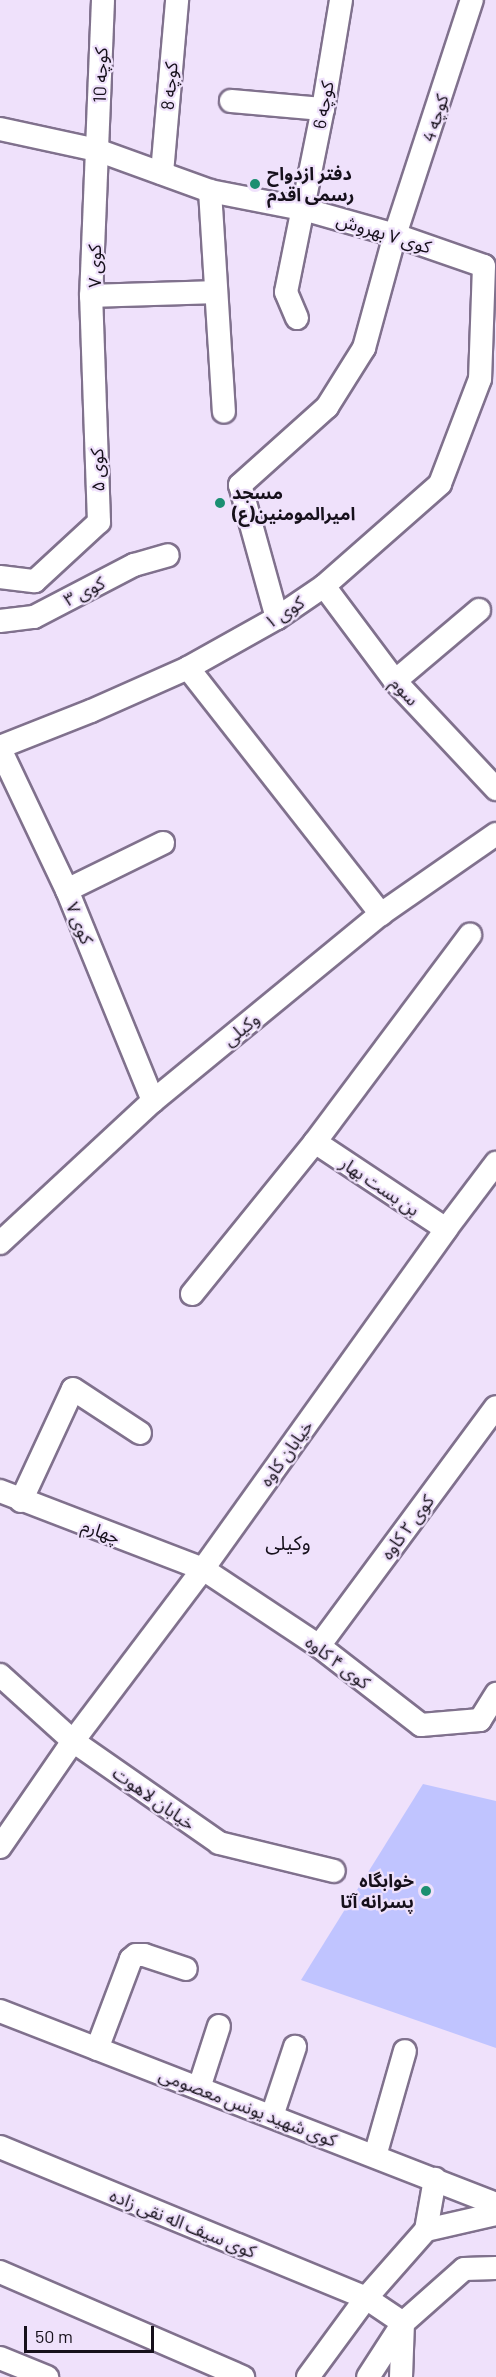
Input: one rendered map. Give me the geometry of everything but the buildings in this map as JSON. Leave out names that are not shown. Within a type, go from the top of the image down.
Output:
[{"type":"street","name":"کوچه 10","points":[[97,150],[103,0]]},
{"type":"street","name":"کوچه 8","points":[[162,173],[177,0]]},
{"type":"street","name":"کوچه 6","points":[[297,318],[286,292],[323,109],[341,0]]},
{"type":"street","name":"کوچه 4","points":[[277,618],[240,485],[327,407],[364,348],[396,235],[472,0]]},
{"type":"street","points":[[231,100],[323,109]]},
{"type":"street","name":"کوی ۷ بهروش","points":[[0,129],[97,150],[210,191],[303,209],[396,235],[484,266],[488,380]]},
{"type":"street","name":"کوی ۷","points":[[97,150],[91,296],[216,292]]},
{"type":"street","points":[[210,191],[224,412]]},
{"type":"street","name":"کوی ۵","points":[[0,577],[35,581],[99,522],[91,296]]},
{"type":"street","name":"کوی ۱","points":[[0,748],[188,668],[277,618],[324,585],[440,484],[488,380]]},
{"type":"street","name":"کوی ۳","points":[[0,621],[34,617],[134,566],[168,555]]},
{"type":"street","name":"سوم","points":[[324,585],[395,681],[496,789]]},
{"type":"street","points":[[395,681],[479,610]]},
{"type":"street","points":[[188,668],[381,914]]},
{"type":"street","name":"کوی ۷","points":[[0,748],[67,890],[153,1101]]},
{"type":"street","name":"وکیلی","points":[[0,1243],[153,1101],[381,914],[496,834]]},
{"type":"street","points":[[67,890],[163,843]]},
{"type":"street","points":[[192,1294],[315,1142],[470,935]]},
{"type":"street","name":"بن بست بهار","points":[[315,1142],[446,1229]]},
{"type":"street","name":"خیابان کاوه","points":[[0,1847],[73,1741],[203,1569],[446,1229],[496,1163]]},
{"type":"street","points":[[21,1501],[73,1389],[140,1433]]},
{"type":"street","name":"کوی ۲ کاوه","points":[[319,1646],[496,1407]]},
{"type":"street","name":"چهارم","points":[[0,1491],[21,1501],[203,1569]]},
{"type":"street","name":"کوی ۴ کاوه","points":[[203,1569],[319,1646],[421,1725],[480,1720],[496,1694]]},
{"type":"street","name":"خیابان لاهوت","points":[[0,1675],[73,1741],[219,1843],[334,1871]]},
{"type":"street","points":[[97,2049],[131,1959],[136,1955],[144,1955],[186,1969]]},
{"type":"street","name":"کوی شهید یونس معصومی","points":[[0,2011],[496,2204]]},
{"type":"street","points":[[199,2088],[219,2026]]},
{"type":"street","points":[[272,2116],[295,2047]]},
{"type":"street","points":[[375,2156],[405,2051]]},
{"type":"street","name":"کوی سیف اله نقی زاده","points":[[0,2147],[366,2298],[403,2323]]},
{"type":"street","points":[[308,2377],[366,2298],[426,2230],[435,2179]]},
{"type":"street","points":[[426,2230],[496,2214]]},
{"type":"street","points":[[368,2377],[403,2323],[464,2269],[496,2268]]},
{"type":"street","points":[[0,2272],[243,2377]]},
{"type":"street","points":[[401,2377],[403,2323]]},
{"type":"street","points":[[0,2358],[47,2377]]},
{"type":"place","name":"دفتر ازدواح رسمی اقدم","points":[[255,184]]},
{"type":"place","name":"مسجد امیرالمومنین(ع)","points":[[220,503]]},
{"type":"place","name":"خوابگاه پسرانه آتا","points":[[426,1891]]},
{"type":"district","name":"وکیلی","points":[[288,1542]]}]
